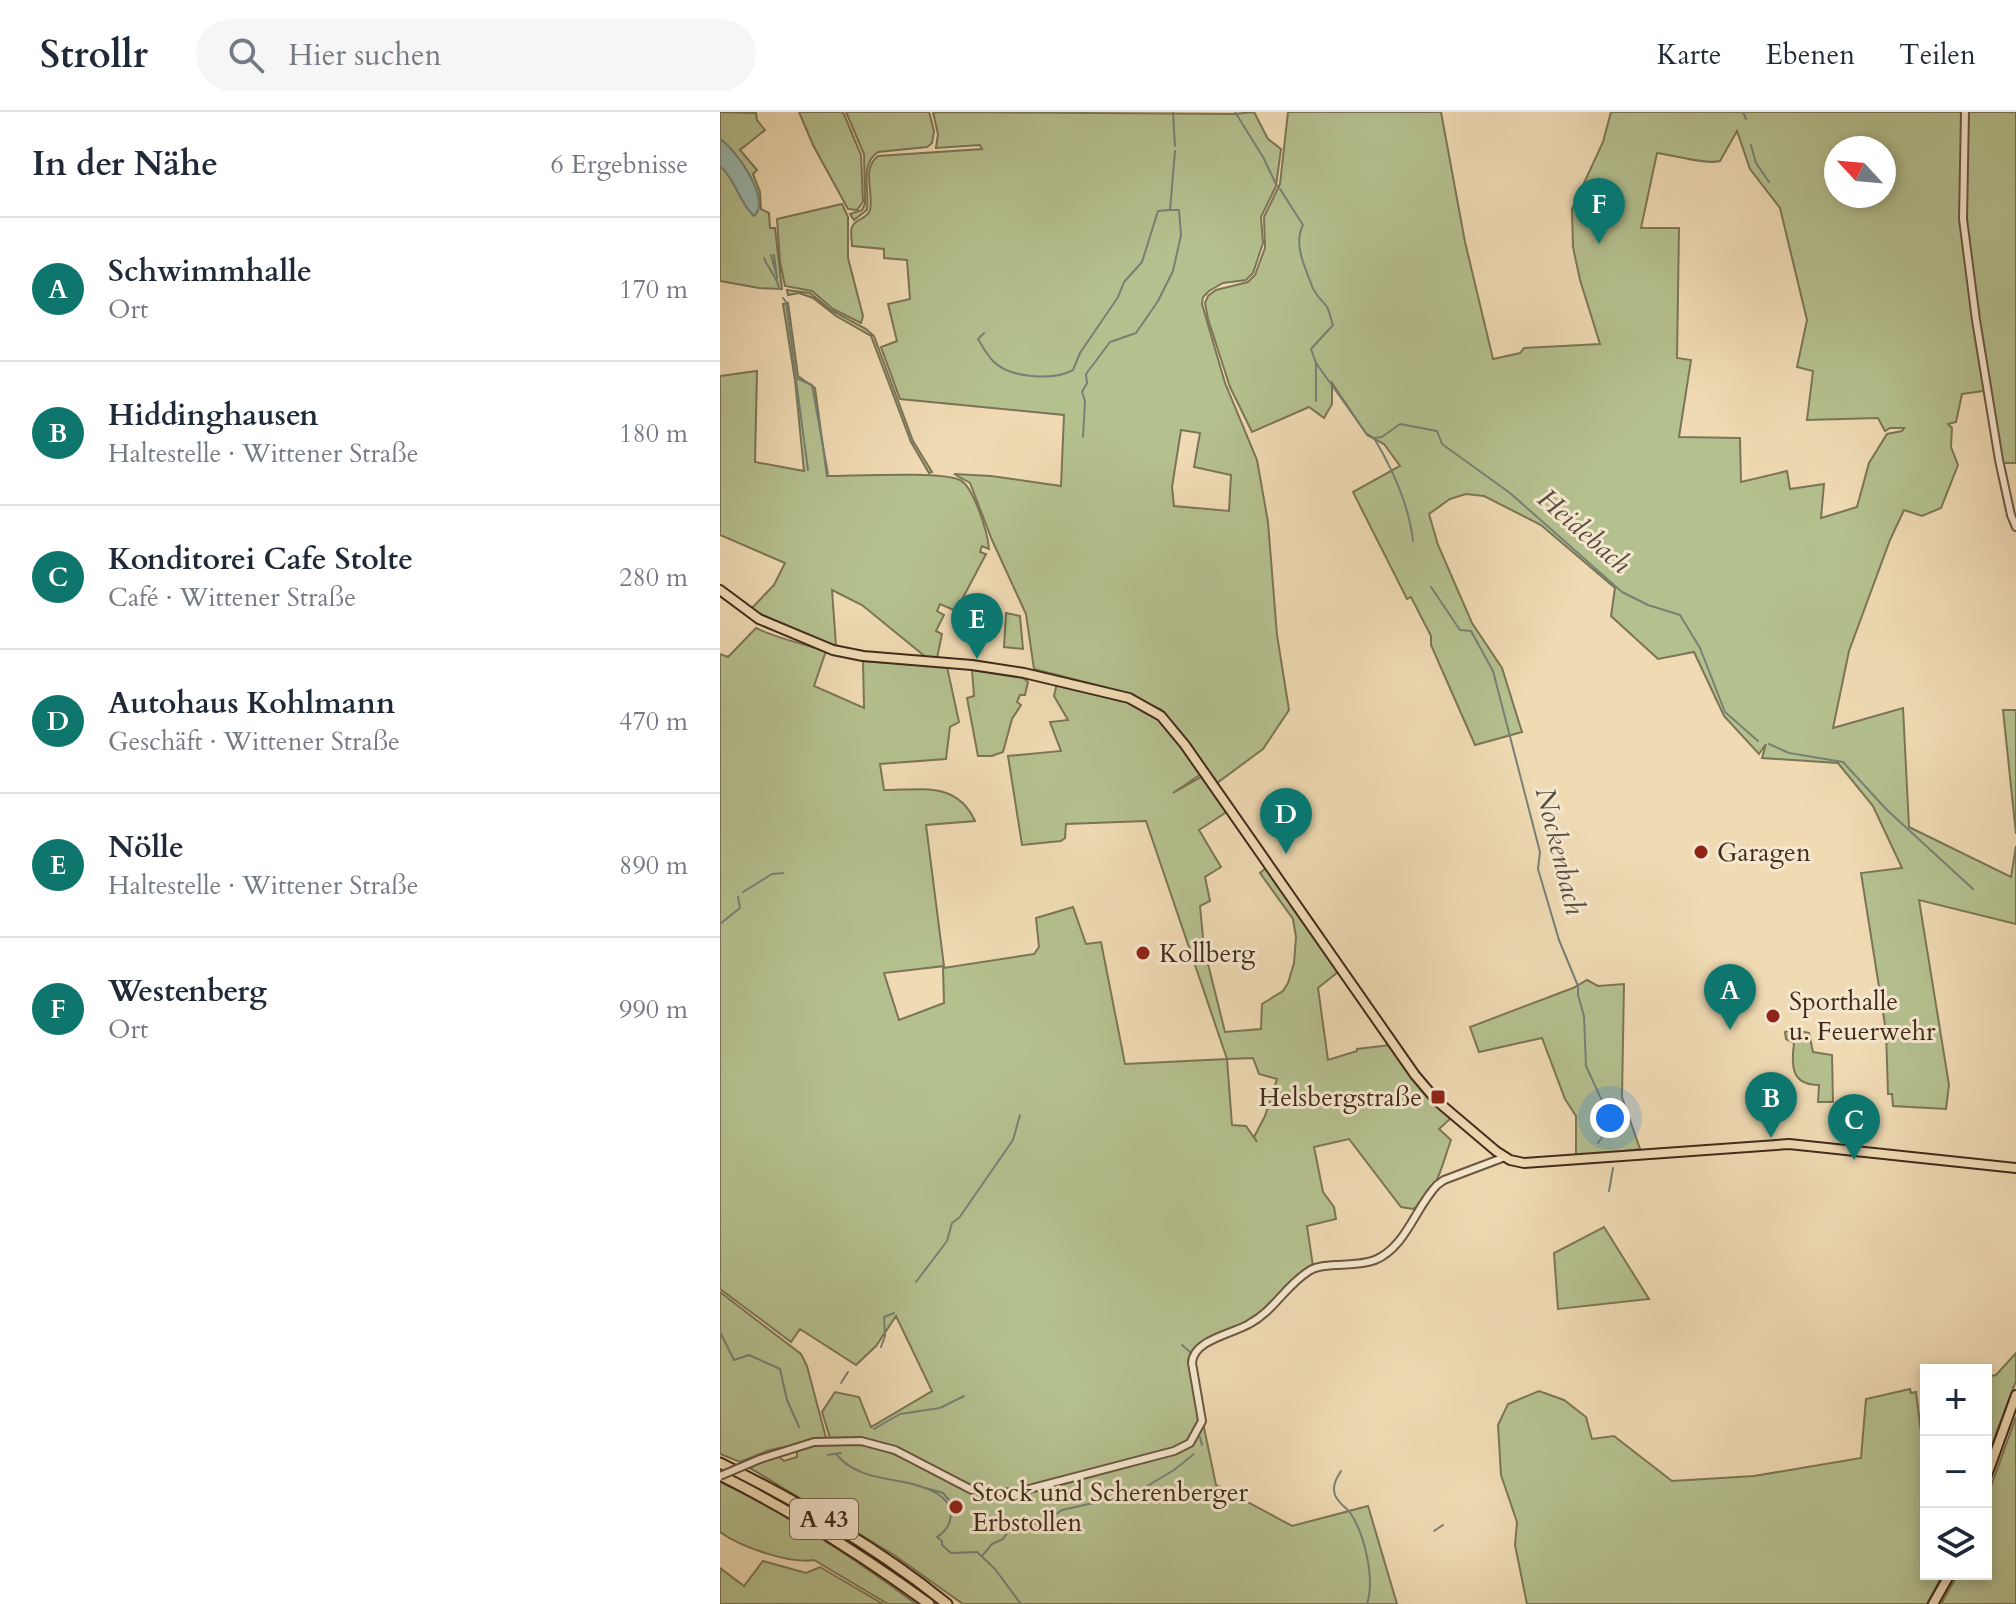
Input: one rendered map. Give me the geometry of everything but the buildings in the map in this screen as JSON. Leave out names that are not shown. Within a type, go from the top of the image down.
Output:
[{"type":"highway","name":"A 43","points":[[720,1463],[843,1531],[947,1604]]},
{"type":"highway","name":"A 43","points":[[720,1475],[787,1509],[840,1541],[929,1604]]},
{"type":"main road","points":[[720,590],[759,619],[833,650],[1024,673],[1119,695],[1156,711],[1205,773],[1415,1075],[1443,1106],[1505,1157],[1524,1163],[1539,1163],[1789,1144],[2016,1168]]},
{"type":"main road","points":[[1992,1461],[2016,1395]]},
{"type":"main road","points":[[1933,1604],[1947,1580]]},
{"type":"street","points":[[1965,112],[1963,219],[1999,460],[2016,527]]},
{"type":"street","points":[[720,1475],[814,1442],[861,1441],[895,1450],[972,1490],[1014,1493],[1174,1451],[1190,1443],[1202,1421],[1192,1363],[1192,1355],[1199,1346],[1250,1324],[1269,1311],[1294,1281],[1313,1268],[1359,1265],[1378,1259],[1403,1236],[1437,1185],[1505,1157]]},
{"type":"green space","points":[[720,112],[756,113],[765,130],[740,150],[757,170],[753,174],[760,192],[761,209],[769,213],[770,228],[775,228],[782,289],[720,281]]},
{"type":"green space","points":[[799,112],[843,112],[861,155],[863,202],[857,210],[848,209]]},
{"type":"green space","points":[[846,112],[929,112],[934,131],[932,143],[927,147],[878,152],[872,157],[867,171],[867,210],[854,220],[850,214],[862,210],[865,204],[864,154]]},
{"type":"green space","points":[[933,112],[1254,112],[1268,139],[1281,149],[1276,186],[1261,217],[1263,243],[1253,273],[1246,280],[1223,283],[1209,291],[1203,297],[1202,304],[1225,383],[1257,460],[1268,522],[1277,635],[1289,710],[1263,749],[1217,783],[1162,710],[1120,691],[1034,669],[1026,614],[970,483],[954,474],[1061,486],[1064,415],[900,399],[881,347],[897,341],[888,304],[910,299],[907,260],[884,258],[884,249],[852,246],[851,229],[870,210],[870,167],[878,156],[982,149],[980,145],[936,148],[938,134]],"holes":[[[1181,430],[1200,433],[1194,467],[1231,475],[1229,511],[1174,506],[1172,487]]]},
{"type":"green space","points":[[1288,112],[1441,112],[1465,242],[1493,359],[1520,353],[1524,348],[1600,344],[1573,247],[1572,209],[1603,142],[1611,112],[1962,112],[1960,220],[1984,391],[1962,394],[1956,422],[1948,424],[1952,428],[1951,447],[1958,465],[1941,508],[1922,516],[1904,510],[1890,540],[1849,651],[1833,728],[1903,708],[1909,827],[2011,877],[2016,846],[2016,924],[1919,900],[1949,1085],[1946,1109],[1893,1106],[1892,1094],[1888,1094],[1886,1031],[1861,873],[1902,868],[1873,806],[1838,763],[1762,758],[1766,744],[1759,754],[1724,716],[1694,652],[1658,659],[1611,616],[1615,588],[1541,525],[1484,496],[1466,494],[1450,499],[1429,514],[1438,545],[1472,623],[1502,668],[1522,732],[1475,745],[1431,645],[1431,636],[1411,597],[1407,599],[1353,492],[1400,466],[1384,444],[1367,435],[1332,383],[1332,404],[1324,418],[1309,407],[1252,432],[1230,387],[1205,303],[1216,290],[1248,282],[1255,275],[1265,248],[1264,217],[1280,184]],"holes":[[[1737,131],[1750,169],[1780,208],[1807,320],[1797,367],[1813,371],[1807,420],[1878,418],[1885,431],[1904,428],[1887,434],[1869,463],[1857,507],[1821,518],[1824,484],[1790,489],[1787,471],[1741,482],[1740,438],[1679,437],[1691,360],[1677,358],[1679,228],[1641,228],[1657,153],[1699,161],[1720,161]]]},
{"type":"green space","points":[[1968,112],[2016,112],[2016,463],[2002,463],[1972,277],[1966,222]]},
{"type":"green space","points":[[842,204],[848,217],[848,258],[863,316],[861,323],[833,309],[812,291],[785,286],[780,262],[777,219]]},
{"type":"green space","points":[[787,290],[810,293],[874,336],[913,441],[932,472],[929,473],[911,442],[871,336],[836,316],[813,298],[799,293],[788,295]]},
{"type":"green space","points":[[788,303],[798,376],[815,388],[827,476],[950,477],[965,484],[975,501],[989,549],[982,546],[980,552],[986,554],[956,611],[940,604],[937,611],[944,615],[936,631],[942,634],[937,658],[927,658],[862,605],[832,590],[836,646],[784,626],[751,609],[774,585],[785,563],[720,535],[720,376],[757,371],[755,462],[804,471],[795,380],[783,304]]},
{"type":"green space","points":[[1006,613],[1020,616],[1023,649],[1004,647]]},
{"type":"green space","points":[[756,628],[826,651],[814,686],[864,708],[863,661],[947,667],[959,722],[950,727],[946,759],[880,764],[884,790],[937,790],[958,799],[975,821],[926,825],[944,966],[884,973],[899,1020],[944,1003],[943,968],[1034,954],[1039,947],[1036,918],[1073,907],[1086,944],[1101,942],[1125,1064],[1227,1059],[1146,821],[1066,824],[1065,838],[1061,841],[1022,845],[1008,756],[1061,751],[1050,722],[1068,720],[1054,696],[1057,683],[1111,696],[1150,711],[1170,731],[1201,774],[1173,793],[1203,776],[1228,811],[1199,830],[1221,867],[1205,877],[1210,901],[1200,906],[1204,948],[1225,1032],[1261,1029],[1262,1004],[1283,991],[1294,963],[1296,937],[1293,919],[1260,873],[1266,868],[1338,972],[1318,988],[1328,1060],[1357,1049],[1390,1045],[1451,1118],[1439,1129],[1451,1140],[1438,1178],[1428,1196],[1413,1209],[1401,1207],[1349,1139],[1314,1147],[1323,1192],[1334,1207],[1336,1219],[1307,1226],[1313,1266],[1293,1280],[1269,1308],[1249,1322],[1199,1345],[1192,1352],[1190,1364],[1200,1421],[1189,1442],[1174,1450],[1014,1491],[973,1488],[895,1448],[861,1439],[830,1438],[822,1412],[835,1392],[859,1397],[871,1427],[932,1391],[896,1316],[876,1346],[856,1365],[800,1329],[791,1342],[720,1289],[720,654],[728,657]],"holes":[[[1253,1058],[1259,1074],[1277,1079],[1265,1116],[1254,1137],[1257,1142],[1246,1126],[1232,1125],[1227,1059]]]},
{"type":"green space","points":[[972,670],[1022,677],[1028,682],[1025,695],[1020,695],[1017,702],[1021,705],[1012,719],[1003,752],[992,756],[978,756],[967,698],[974,696]]},
{"type":"green space","points":[[2003,710],[2016,710],[2016,834]]},
{"type":"green space","points":[[1587,980],[1598,986],[1624,984],[1622,1097],[1640,1149],[1576,1157],[1576,1116],[1565,1099],[1542,1038],[1479,1052],[1470,1027]]},
{"type":"green space","points":[[1792,1029],[1809,1033],[1813,1052],[1832,1055],[1833,1102],[1818,1102],[1819,1085],[1803,1082],[1795,1073],[1794,1043],[1786,1039],[1785,1032]]},
{"type":"green space","points":[[1604,1227],[1649,1299],[1558,1309],[1554,1253]]},
{"type":"green space","points":[[720,1292],[801,1354],[826,1438],[770,1450],[740,1462],[720,1454]]},
{"type":"green space","points":[[2016,1353],[2016,1381],[1992,1444],[1992,1376]]},
{"type":"green space","points":[[1910,1389],[1911,1393],[1916,1392],[1920,1424],[1920,1580],[1940,1580],[1927,1604],[1527,1604],[1515,1545],[1517,1522],[1501,1475],[1498,1425],[1508,1404],[1539,1391],[1564,1400],[1586,1417],[1592,1439],[1614,1436],[1672,1481],[1754,1476],[1861,1458],[1866,1399]]},
{"type":"green space","points":[[2016,1417],[2016,1604],[1941,1604],[1955,1580],[1992,1580],[1992,1483]]},
{"type":"green space","points":[[1203,1423],[1216,1485],[1292,1526],[1368,1506],[1397,1604],[963,1604],[894,1555],[750,1468],[777,1455],[784,1461],[797,1457],[797,1448],[834,1443],[858,1444],[911,1461],[964,1488],[1014,1494],[1191,1443]]},
{"type":"green space","points":[[720,1482],[821,1538],[916,1604],[888,1604],[814,1560],[779,1557],[729,1538],[720,1532]]},
{"type":"green space","points":[[763,1561],[806,1573],[820,1567],[883,1604],[720,1604],[720,1568],[744,1586]]},
{"type":"water","points":[[720,139],[743,164],[756,188],[759,199],[754,216],[720,166]]},
{"type":"waterway","points":[[1173,112],[1175,146]]},
{"type":"waterway","name":"Nockenbach","points":[[1235,112],[1277,186]]},
{"type":"waterway","points":[[1743,112],[1746,119]]},
{"type":"waterway","points":[[1751,145],[1756,163],[1769,182]]},
{"type":"waterway","points":[[1083,437],[1085,401],[1082,392],[1087,383],[1086,374],[1110,342],[1136,333],[1158,301],[1173,271],[1181,235],[1179,210],[1170,210],[1175,151]]},
{"type":"waterway","name":"Nockenbach","points":[[1280,189],[1303,225],[1299,240],[1303,263],[1313,289],[1328,309],[1333,325],[1311,349],[1316,363],[1316,401]]},
{"type":"waterway","points":[[984,333],[978,339],[985,350],[993,361],[1009,371],[1032,376],[1054,376],[1073,370],[1080,353],[1118,297],[1124,282],[1142,262],[1158,211],[1169,210]]},
{"type":"waterway","points":[[771,255],[776,273]]},
{"type":"waterway","points":[[774,255],[777,278]]},
{"type":"waterway","points":[[764,258],[779,288]]},
{"type":"waterway","points":[[783,298],[796,378],[812,385],[828,474]]},
{"type":"waterway","name":"Heidebach","points":[[1316,363],[1366,433],[1374,438],[1382,437],[1400,424],[1437,431],[1442,444],[1510,493],[1622,592],[1648,605],[1680,615],[1700,648],[1725,712],[1758,741]]},
{"type":"waterway","points":[[796,380],[808,470]]},
{"type":"waterway","name":"Nockenbach","points":[[1374,438],[1399,488],[1413,541]]},
{"type":"waterway","name":"Nockenbach","points":[[1431,587],[1460,630],[1471,631],[1493,671],[1540,852],[1538,869],[1559,940],[1578,986],[1584,1016],[1586,1066],[1608,1114],[1603,1136],[1598,1143]]},
{"type":"waterway","name":"Heidebach","points":[[1769,744],[1789,753],[1843,762],[1887,810],[1973,889]]},
{"type":"waterway","points":[[743,892],[772,874],[783,873]]},
{"type":"waterway","points":[[720,924],[740,908],[738,897]]},
{"type":"waterway","points":[[916,1282],[947,1241],[952,1223],[959,1218],[1013,1140],[1020,1115]]},
{"type":"waterway","name":"Nockenbach","points":[[1609,1191],[1613,1168]]},
{"type":"waterway","points":[[881,1347],[885,1336],[884,1317],[894,1313]]},
{"type":"waterway","points":[[720,1332],[734,1360],[749,1355],[780,1369],[787,1400],[799,1427]]},
{"type":"waterway","points":[[1182,1345],[1190,1352]]},
{"type":"waterway","points":[[1188,1362],[1189,1356]]},
{"type":"waterway","points":[[841,1383],[848,1372]]},
{"type":"waterway","points":[[874,1429],[900,1414],[940,1408],[964,1396]]},
{"type":"waterway","points":[[1200,1437],[1202,1445]]},
{"type":"waterway","points":[[828,1455],[841,1453]]},
{"type":"waterway","points":[[836,1454],[858,1471],[924,1487],[943,1498],[951,1515],[947,1527],[937,1537],[942,1545],[951,1553],[977,1552],[995,1569],[1021,1604]]},
{"type":"waterway","points":[[983,1555],[992,1544],[1003,1539],[1013,1524],[1043,1523],[1062,1510],[1125,1499],[1174,1470],[1194,1454]]},
{"type":"waterway","points":[[1341,1471],[1334,1492],[1351,1514],[1364,1546],[1370,1582],[1367,1604]]},
{"type":"waterway","points":[[926,1488],[943,1493],[954,1506]]},
{"type":"waterway","points":[[1434,1531],[1443,1525]]},
{"type":"place","name":"Westenberg","points":[[1599,244]]},
{"type":"place","name":"Nölle","points":[[977,659]]},
{"type":"place","name":"Garagen","points":[[1701,852]]},
{"type":"place","name":"Autohaus Kohlmann","points":[[1286,854]]},
{"type":"place","name":"Kollberg","points":[[1143,953]]},
{"type":"place","name":"Sporthalle u. Feuerwehr","points":[[1773,1016]]},
{"type":"place","name":"Schwimmhalle","points":[[1730,1030]]},
{"type":"place","name":"Helsbergstraße","points":[[1438,1097]]},
{"type":"place","name":"Hiddinghausen","points":[[1771,1138]]},
{"type":"place","name":"Konditorei Cafe Stolte","points":[[1854,1160]]},
{"type":"place","name":"Stock und Scherenberger Erbstollen","points":[[956,1507]]}]
